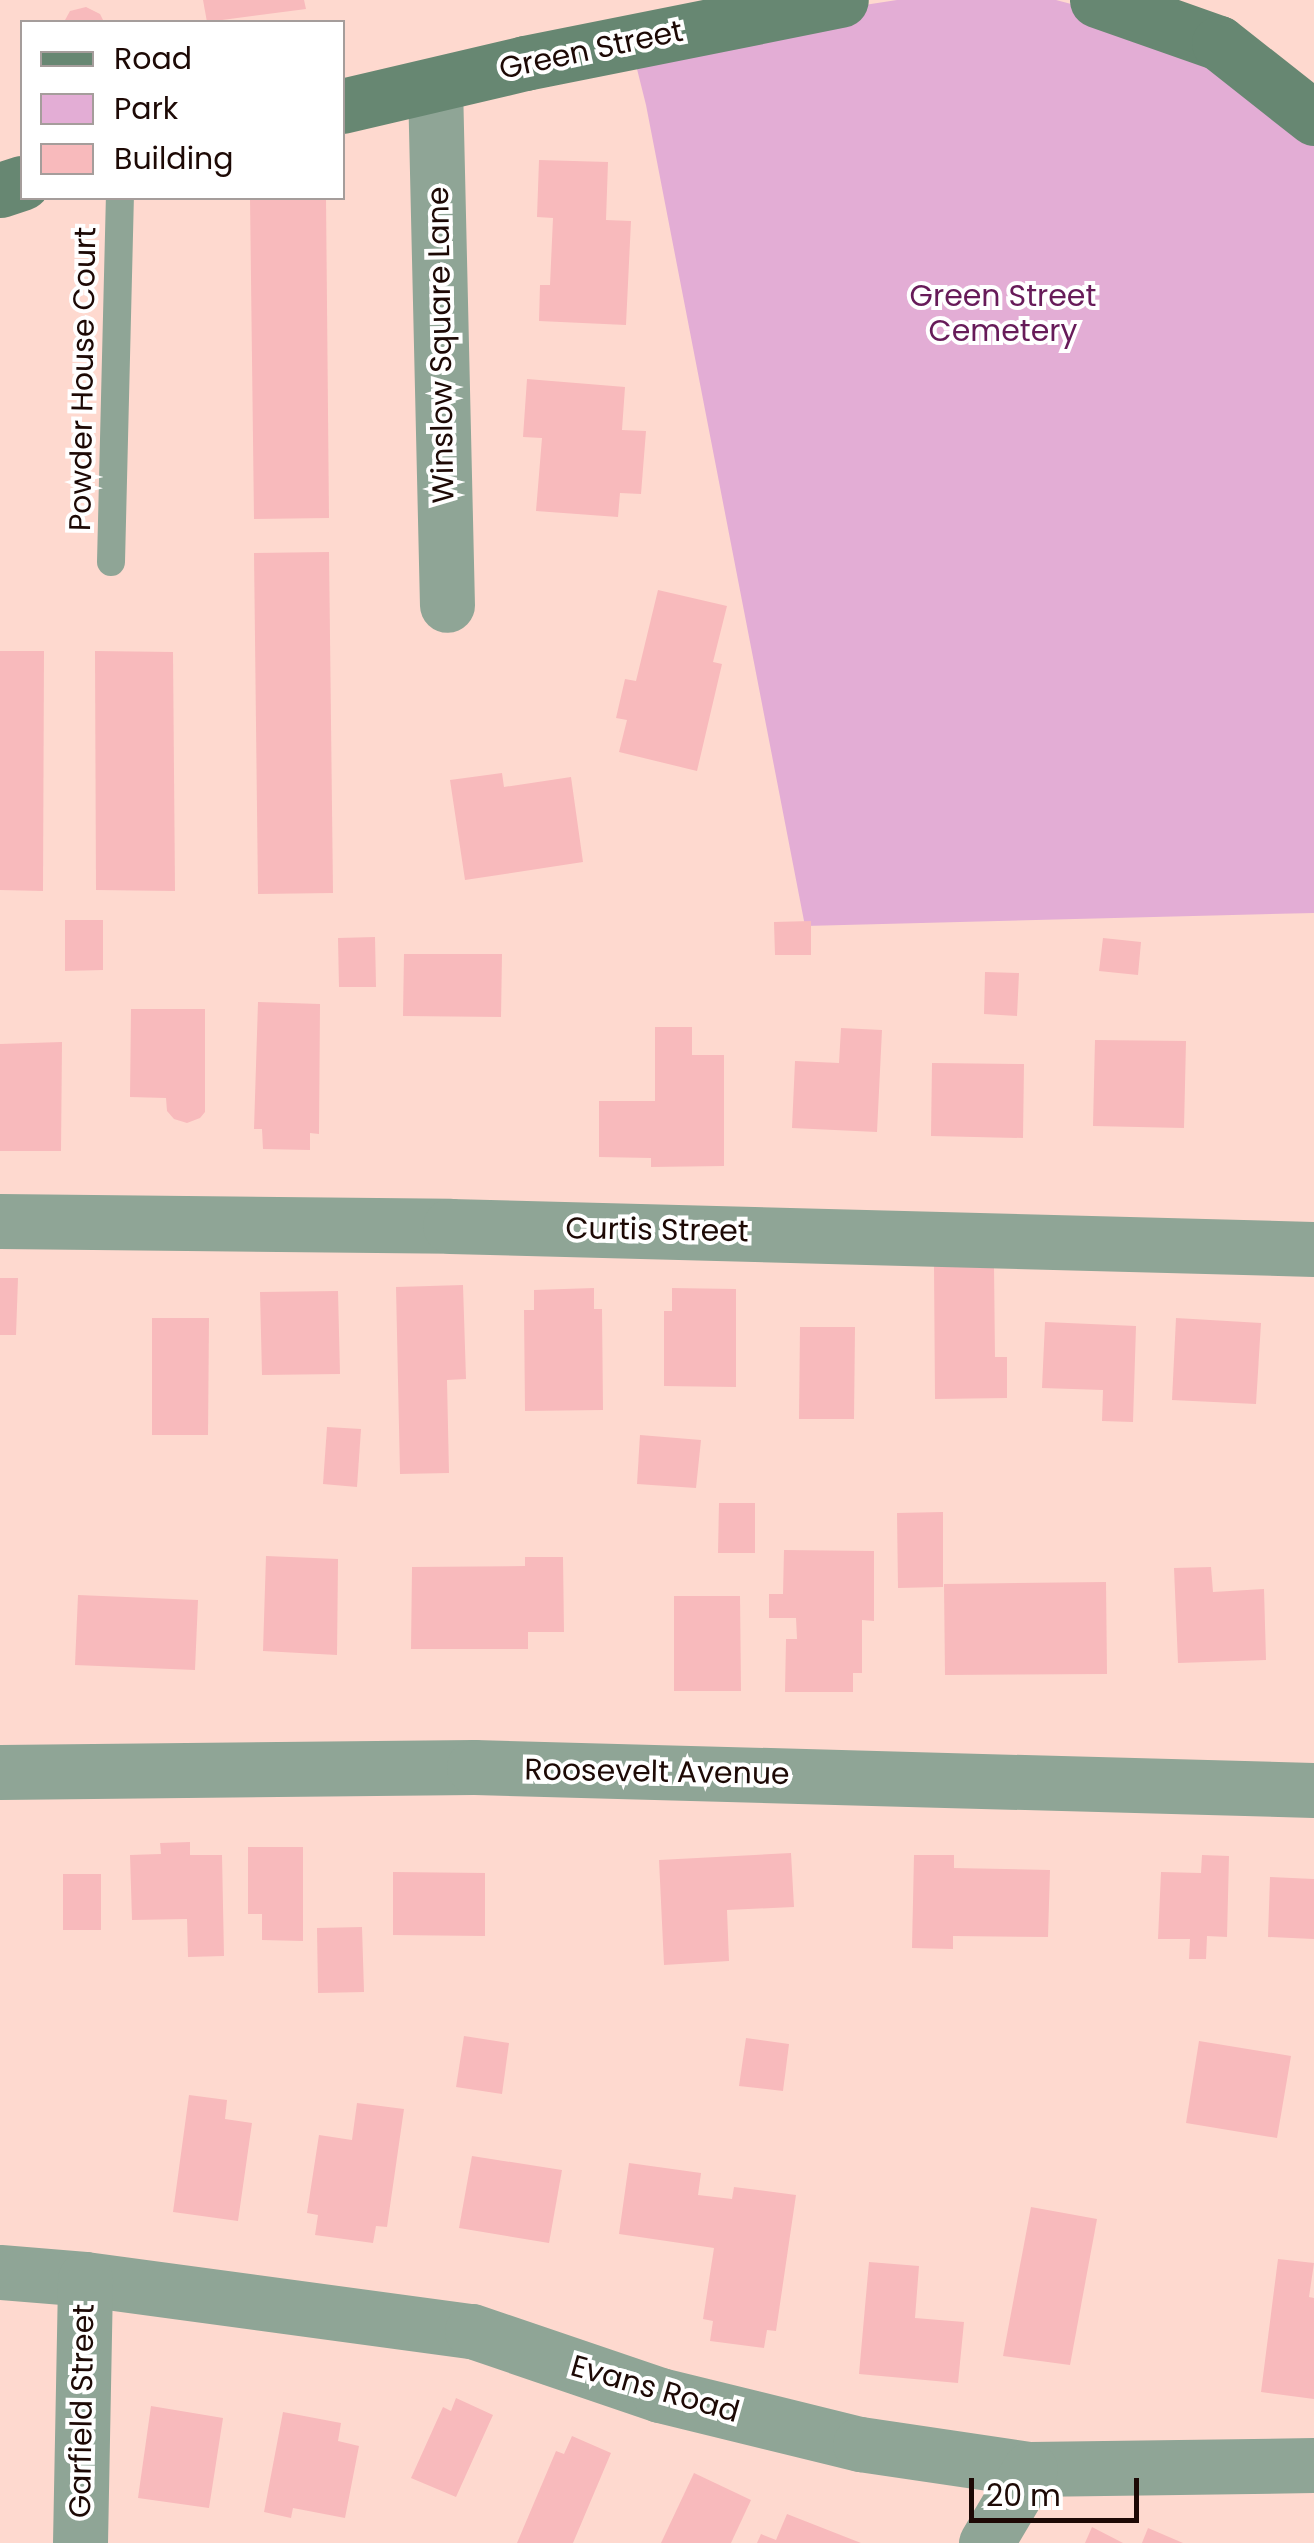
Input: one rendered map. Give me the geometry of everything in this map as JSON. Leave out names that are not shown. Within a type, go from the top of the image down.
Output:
[{"type":"main road","name":"Green Street","points":[[345,105],[841,0]]},
{"type":"main road","points":[[1097,0],[1219,43],[1314,118]]},
{"type":"street","name":"Winslow Square Lane","points":[[435,85],[447,605]]},
{"type":"street","name":"Curtis Street","points":[[0,1221],[450,1226],[1314,1250]]},
{"type":"street","name":"Roosevelt Avenue","points":[[0,1772],[474,1768],[1314,1790]]},
{"type":"street","name":"Evans Road","points":[[0,2272],[84,2279],[472,2331],[660,2395],[805,2431],[860,2444],[1030,2469],[1314,2465]]},
{"type":"street","name":"Garfield Street","points":[[80,2543],[84,2279]]},
{"type":"street","points":[[986,2543],[1030,2469]]},
{"type":"lane","name":"Powder House Court","points":[[111,562],[120,200]]},
{"type":"green space","name":"Green Street Cemetery","points":[[897,0],[1056,0],[1219,43],[1314,120],[1314,913],[805,926],[646,105],[630,41]]},
{"type":"building","points":[[203,0],[304,0],[306,9],[222,20],[207,20]]},
{"type":"building","points":[[86,7],[103,20],[65,20],[70,11]]},
{"type":"building","points":[[539,160],[608,162],[606,220],[631,221],[626,325],[539,321],[540,285],[550,285],[553,218],[537,217]]},
{"type":"building","points":[[250,200],[326,200],[329,518],[254,519]]},
{"type":"building","points":[[527,379],[625,387],[622,430],[646,431],[641,494],[620,493],[618,517],[536,511],[542,438],[523,437]]},
{"type":"building","points":[[329,552],[333,893],[258,894],[254,553]]},
{"type":"building","points":[[658,590],[727,606],[713,662],[722,664],[697,771],[619,752],[627,720],[616,718],[625,679],[636,681]]},
{"type":"building","points":[[0,651],[44,651],[43,891],[0,890]]},
{"type":"building","points":[[95,651],[173,652],[175,891],[96,890]]},
{"type":"building","points":[[502,773],[504,787],[571,777],[583,862],[465,880],[450,780]]},
{"type":"building","points":[[65,920],[103,920],[103,970],[65,971]]},
{"type":"building","points":[[811,921],[811,955],[775,955],[774,922]]},
{"type":"building","points":[[375,937],[376,987],[339,987],[338,938]]},
{"type":"building","points":[[1103,938],[1141,942],[1138,975],[1099,971]]},
{"type":"building","points":[[404,954],[502,954],[501,1017],[403,1016]]},
{"type":"building","points":[[985,972],[1019,973],[1017,1016],[984,1014]]},
{"type":"building","points":[[258,1002],[320,1004],[319,1134],[310,1133],[310,1150],[263,1149],[262,1129],[254,1129]]},
{"type":"building","points":[[131,1009],[205,1009],[205,1112],[200,1118],[187,1123],[174,1119],[167,1111],[166,1098],[130,1097]]},
{"type":"building","points":[[655,1027],[692,1027],[692,1055],[724,1055],[724,1166],[651,1167],[651,1158],[599,1157],[599,1101],[655,1101]]},
{"type":"building","points":[[841,1028],[882,1030],[877,1132],[792,1128],[795,1061],[839,1063]]},
{"type":"building","points":[[1095,1040],[1186,1041],[1184,1128],[1093,1126]]},
{"type":"building","points":[[62,1042],[61,1151],[0,1151],[0,1044]]},
{"type":"building","points":[[932,1063],[1024,1064],[1023,1138],[931,1136]]},
{"type":"building","points":[[994,1265],[995,1357],[1007,1357],[1007,1398],[935,1399],[934,1266]]},
{"type":"building","points":[[0,1278],[18,1278],[16,1335],[0,1335]]},
{"type":"building","points":[[463,1285],[466,1379],[447,1380],[449,1473],[400,1474],[396,1287]]},
{"type":"building","points":[[594,1288],[594,1309],[602,1309],[603,1410],[525,1411],[524,1310],[534,1310],[534,1290]]},
{"type":"building","points":[[672,1288],[736,1289],[736,1387],[664,1386],[664,1311],[672,1311]]},
{"type":"building","points":[[338,1291],[340,1374],[262,1375],[260,1292]]},
{"type":"building","points":[[152,1318],[209,1318],[208,1435],[152,1435]]},
{"type":"building","points":[[1176,1318],[1261,1323],[1256,1404],[1172,1400]]},
{"type":"building","points":[[1045,1322],[1136,1326],[1133,1422],[1102,1421],[1103,1390],[1042,1388]]},
{"type":"building","points":[[800,1327],[855,1327],[854,1419],[799,1419]]},
{"type":"building","points":[[327,1427],[361,1429],[357,1487],[323,1484]]},
{"type":"building","points":[[640,1435],[701,1440],[696,1488],[637,1484]]},
{"type":"building","points":[[719,1503],[755,1503],[755,1553],[718,1553]]},
{"type":"building","points":[[943,1512],[943,1587],[898,1588],[897,1513]]},
{"type":"building","points":[[784,1550],[874,1551],[874,1621],[862,1620],[862,1673],[853,1673],[853,1692],[785,1692],[786,1639],[797,1639],[796,1618],[769,1618],[769,1594],[783,1594]]},
{"type":"building","points":[[266,1556],[338,1559],[337,1655],[263,1651]]},
{"type":"building","points":[[525,1557],[563,1557],[564,1632],[528,1632],[528,1649],[411,1649],[412,1567],[525,1566]]},
{"type":"building","points":[[1211,1567],[1213,1592],[1264,1589],[1266,1660],[1178,1663],[1174,1568]]},
{"type":"building","points":[[1106,1582],[1107,1674],[945,1675],[944,1584]]},
{"type":"building","points":[[78,1595],[198,1600],[195,1670],[75,1665]]},
{"type":"building","points":[[674,1596],[740,1596],[741,1691],[674,1691]]},
{"type":"building","points":[[190,1842],[190,1855],[222,1855],[224,1956],[188,1957],[187,1919],[132,1920],[130,1855],[161,1854],[160,1843]]},
{"type":"building","points":[[248,1847],[303,1847],[303,1941],[262,1940],[262,1914],[248,1914]]},
{"type":"building","points":[[791,1853],[794,1907],[727,1910],[729,1961],[664,1965],[659,1860]]},
{"type":"building","points":[[914,1855],[954,1855],[954,1868],[1050,1870],[1048,1937],[953,1936],[953,1949],[912,1948]]},
{"type":"building","points":[[1202,1855],[1229,1856],[1227,1937],[1207,1936],[1206,1959],[1189,1959],[1190,1939],[1158,1939],[1161,1872],[1201,1873]]},
{"type":"building","points":[[393,1872],[485,1873],[485,1936],[393,1935]]},
{"type":"building","points":[[63,1874],[101,1874],[101,1930],[63,1930]]},
{"type":"building","points":[[1270,1877],[1314,1879],[1314,1939],[1268,1937]]},
{"type":"building","points":[[362,1927],[364,1992],[318,1993],[317,1928]]},
{"type":"building","points":[[464,2036],[509,2043],[502,2094],[456,2087]]},
{"type":"building","points":[[746,2038],[789,2044],[783,2091],[739,2086]]},
{"type":"building","points":[[1199,2041],[1291,2056],[1277,2138],[1186,2123]]},
{"type":"building","points":[[189,2095],[227,2100],[225,2119],[252,2123],[238,2221],[173,2212]]},
{"type":"building","points":[[357,2103],[404,2109],[387,2227],[376,2226],[373,2243],[315,2235],[318,2215],[307,2213],[319,2135],[352,2140]]},
{"type":"building","points":[[472,2156],[562,2170],[549,2243],[459,2228]]},
{"type":"building","points":[[629,2163],[701,2173],[698,2195],[732,2199],[734,2187],[796,2195],[776,2331],[767,2330],[764,2348],[710,2341],[713,2321],[703,2319],[714,2248],[619,2234]]},
{"type":"building","points":[[1031,2207],[1097,2219],[1070,2365],[1003,2356]]},
{"type":"building","points":[[1278,2259],[1314,2263],[1309,2297],[1314,2298],[1314,2399],[1261,2392]]},
{"type":"building","points":[[869,2262],[919,2266],[915,2318],[964,2322],[958,2383],[859,2374]]},
{"type":"building","points":[[456,2398],[493,2415],[456,2497],[411,2478],[443,2407],[451,2411]]},
{"type":"building","points":[[151,2406],[223,2418],[209,2508],[138,2498]]},
{"type":"building","points":[[283,2412],[341,2423],[338,2441],[359,2446],[345,2518],[293,2508],[291,2518],[264,2512]]},
{"type":"building","points":[[572,2436],[611,2453],[573,2543],[517,2543],[556,2451],[564,2454]]},
{"type":"building","points":[[694,2473],[751,2500],[731,2543],[661,2543]]},
{"type":"building","points":[[787,2514],[861,2543],[757,2543],[761,2534],[776,2540]]},
{"type":"building","points":[[1092,2527],[1123,2543],[1085,2543]]},
{"type":"building","points":[[1148,2528],[1183,2543],[1142,2543]]}]
